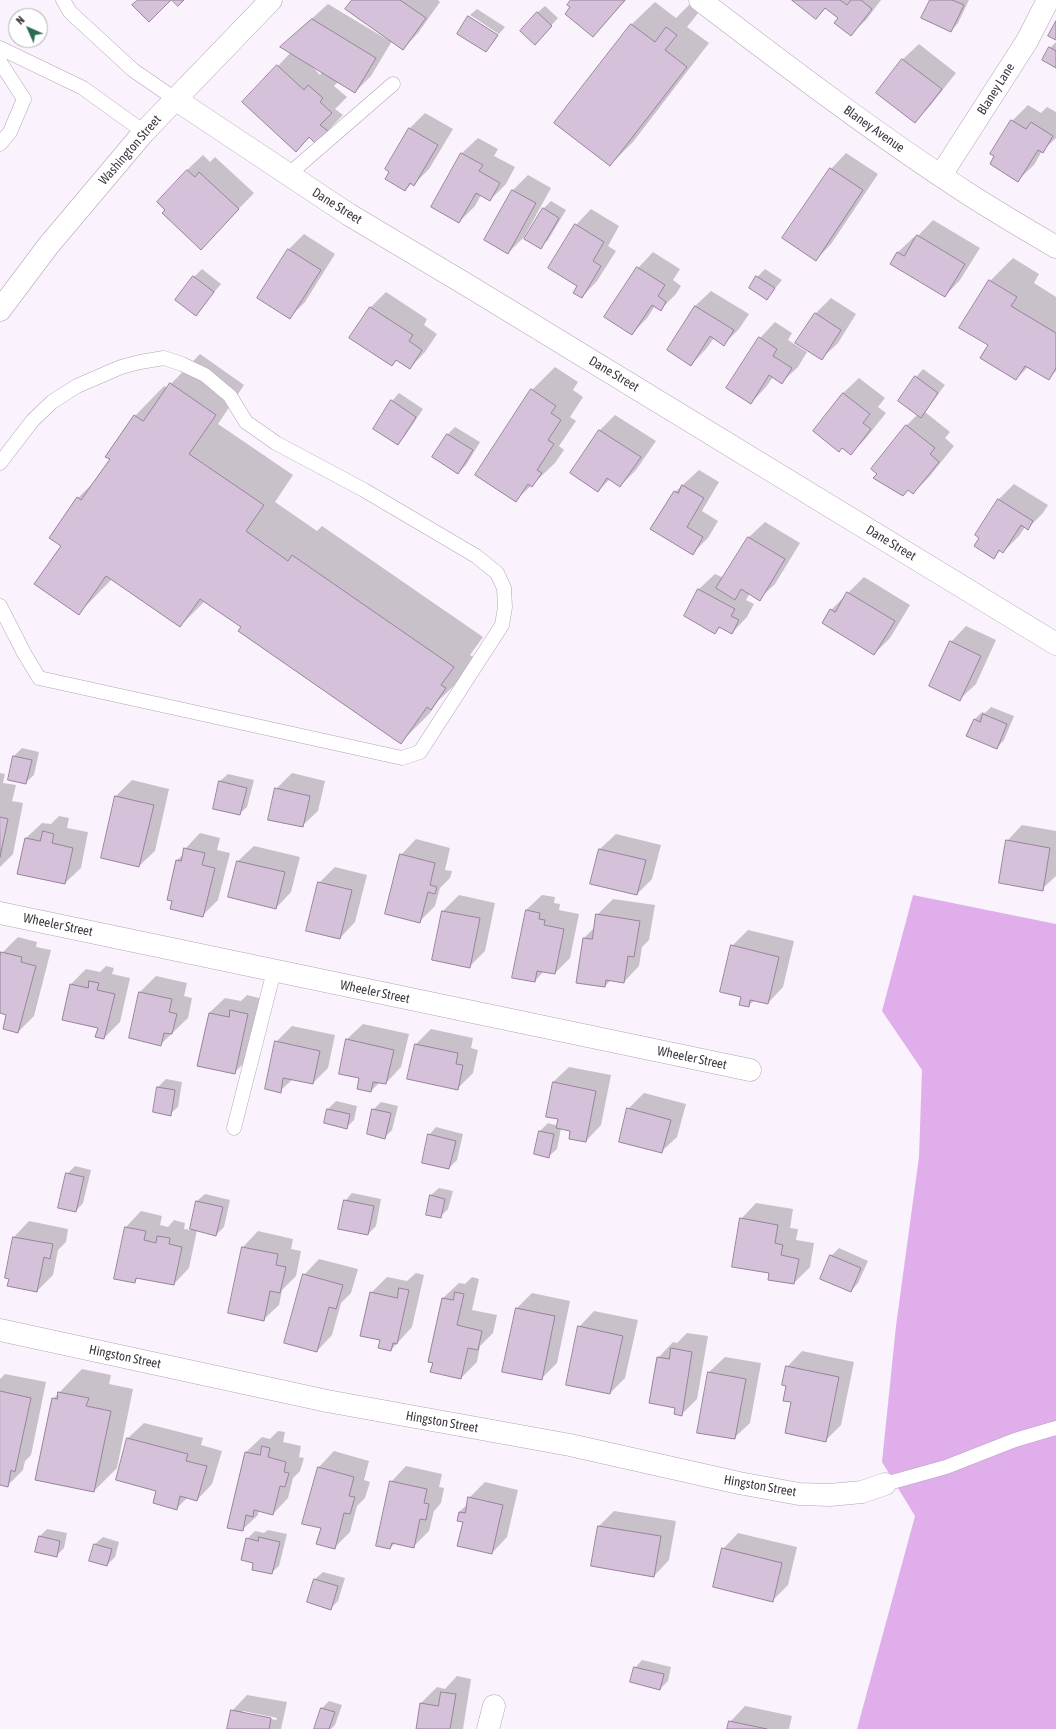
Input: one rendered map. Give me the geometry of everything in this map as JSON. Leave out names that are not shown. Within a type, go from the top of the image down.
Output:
[{"type":"street","name":"Washington Street","points":[[0,310],[48,246],[144,132],[272,0]]},
{"type":"street","name":"Blaney Avenue","points":[[700,0],[850,112],[970,195],[1056,247]]},
{"type":"street","name":"Blaney Lane","points":[[941,175],[1027,41],[1048,0]]},
{"type":"street","name":"Dane Street","points":[[175,99],[348,214],[1056,644]]},
{"type":"street","name":"Wheeler Street","points":[[0,913],[750,1070]]},
{"type":"street","name":"Hingston Street","points":[[0,1330],[327,1401],[570,1445],[739,1483],[798,1494],[830,1495],[862,1492],[885,1484]]},
{"type":"street","points":[[488,1729],[494,1706]]},
{"type":"lane","points":[[63,0],[70,12],[133,70],[175,99]]},
{"type":"lane","points":[[0,48],[83,88],[144,132]]},
{"type":"lane","points":[[0,62],[24,99],[10,132],[0,144]]},
{"type":"lane","points":[[288,174],[393,84]]},
{"type":"lane","points":[[0,463],[33,420],[52,402],[77,386],[121,367],[164,358],[182,364],[205,375],[230,396],[246,422],[276,443],[364,490],[476,556],[497,573],[504,588],[505,607],[502,625],[420,752],[402,758],[39,678],[24,653],[0,606]]},
{"type":"lane","points":[[234,1128],[274,970]]},
{"type":"lane","points":[[885,1484],[946,1467],[1015,1440],[1056,1428]]},
{"type":"shaded area","points":[[913,895],[1056,924],[1056,1729],[857,1729],[915,1516],[882,1462],[896,1326],[919,1157],[922,1070],[882,1011]]},
{"type":"building","points":[[138,0],[171,0],[149,22],[132,5]]},
{"type":"building","points":[[172,0],[184,0],[178,6]]},
{"type":"building","points":[[352,0],[400,0],[426,18],[403,50],[345,9]]},
{"type":"building","points":[[571,0],[625,0],[593,37],[565,14],[570,7],[567,5]]},
{"type":"building","points":[[792,0],[840,0],[847,5],[851,0],[861,0],[872,9],[851,36],[834,23],[838,18],[825,8],[816,19]]},
{"type":"building","points":[[930,0],[952,0],[964,5],[951,32],[921,18]]},
{"type":"building","points":[[537,12],[552,26],[535,45],[520,31]]},
{"type":"building","points":[[468,16],[498,35],[486,52],[457,34]]},
{"type":"building","points":[[312,19],[376,58],[355,93],[280,47]]},
{"type":"building","points":[[1056,21],[1056,40],[1048,36]]},
{"type":"building","points":[[631,24],[655,42],[666,27],[677,35],[665,50],[687,67],[610,166],[554,123]]},
{"type":"building","points":[[1049,47],[1056,51],[1056,68],[1042,60]]},
{"type":"building","points":[[902,59],[942,89],[915,123],[876,93]]},
{"type":"building","points":[[277,65],[304,90],[308,85],[323,98],[320,102],[332,113],[320,125],[328,131],[316,144],[309,137],[296,152],[242,102]]},
{"type":"building","points":[[1011,120],[1026,129],[1031,122],[1053,136],[1043,153],[1038,150],[1018,182],[990,164],[994,156],[990,154]]},
{"type":"building","points":[[409,128],[438,145],[414,186],[410,183],[405,191],[385,179],[389,172],[385,169]]},
{"type":"building","points":[[461,153],[483,165],[479,171],[500,183],[490,201],[476,193],[459,223],[431,207]]},
{"type":"building","points":[[830,168],[863,190],[816,261],[782,238]]},
{"type":"building","points":[[187,170],[195,177],[199,172],[239,209],[201,250],[162,213],[165,210],[157,202]]},
{"type":"building","points":[[512,190],[536,203],[508,254],[484,240]]},
{"type":"building","points":[[543,208],[559,218],[541,249],[524,239]]},
{"type":"building","points":[[575,224],[604,242],[593,261],[601,266],[582,298],[573,293],[577,286],[548,268]]},
{"type":"building","points":[[917,235],[965,264],[945,297],[890,264],[897,252],[904,256]]},
{"type":"building","points":[[288,249],[321,270],[290,319],[257,298]]},
{"type":"building","points":[[637,267],[665,285],[658,296],[666,302],[661,311],[652,305],[632,335],[604,317]]},
{"type":"building","points":[[193,276],[214,292],[196,316],[175,300]]},
{"type":"building","points":[[756,276],[775,288],[767,300],[749,288]]},
{"type":"building","points":[[989,280],[1017,297],[1011,306],[1056,333],[1056,368],[1049,380],[1025,366],[1016,380],[980,358],[988,345],[959,328]]},
{"type":"building","points":[[695,306],[734,330],[724,346],[710,336],[691,366],[667,350]]},
{"type":"building","points":[[370,307],[413,335],[409,341],[422,350],[410,369],[396,360],[392,366],[349,338]]},
{"type":"building","points":[[815,313],[841,330],[822,360],[795,343]]},
{"type":"building","points":[[759,337],[777,349],[773,356],[792,368],[782,384],[769,375],[751,404],[726,388]]},
{"type":"building","points":[[915,376],[938,393],[921,418],[898,401]]},
{"type":"building","points":[[170,383],[216,415],[189,454],[264,505],[246,531],[288,561],[292,555],[454,667],[441,685],[446,688],[431,710],[427,707],[401,744],[238,631],[241,627],[200,599],[180,627],[106,576],[79,615],[34,584],[61,546],[49,538],[77,497],[81,500],[110,459],[105,457],[134,415],[143,421]]},
{"type":"building","points":[[531,389],[556,406],[551,413],[561,420],[548,440],[554,444],[537,470],[542,473],[532,487],[528,484],[516,502],[475,475]]},
{"type":"building","points":[[843,393],[870,414],[863,423],[871,429],[851,455],[842,448],[839,452],[813,431]]},
{"type":"building","points":[[391,400],[416,417],[398,445],[373,429]]},
{"type":"building","points":[[906,425],[935,448],[930,454],[939,462],[913,494],[908,490],[903,496],[873,478],[877,474],[871,469]]},
{"type":"building","points":[[599,430],[641,457],[620,487],[607,478],[598,492],[570,473]]},
{"type":"building","points":[[447,434],[473,450],[458,474],[432,457]]},
{"type":"building","points":[[682,485],[704,498],[687,527],[703,537],[693,555],[650,529],[674,491],[678,493]]},
{"type":"building","points":[[998,499],[1033,521],[1028,530],[1021,525],[1003,553],[999,550],[994,559],[974,546],[979,538],[975,535]]},
{"type":"building","points":[[748,537],[785,559],[760,601],[741,589],[735,600],[716,588]]},
{"type":"building","points":[[698,589],[735,609],[731,616],[739,620],[732,634],[719,627],[715,634],[684,616]]},
{"type":"building","points":[[847,592],[895,621],[874,655],[822,623],[830,609],[835,612]]},
{"type":"building","points":[[950,641],[981,656],[960,701],[929,686]]},
{"type":"building","points":[[983,714],[1007,724],[997,749],[966,736],[974,719],[980,722]]},
{"type":"building","points":[[13,756],[32,760],[26,784],[8,780]]},
{"type":"building","points":[[219,781],[247,788],[240,815],[213,809]]},
{"type":"building","points":[[275,788],[310,796],[303,827],[268,820]]},
{"type":"building","points":[[115,796],[154,805],[139,867],[101,858]]},
{"type":"building","points":[[0,817],[8,819],[0,857]]},
{"type":"building","points":[[43,831],[54,834],[52,843],[73,848],[65,884],[17,874],[25,838],[40,841]]},
{"type":"building","points":[[1006,840],[1050,848],[1043,891],[999,883]]},
{"type":"building","points":[[184,848],[205,853],[202,865],[215,868],[203,917],[170,909],[172,901],[167,900],[176,860],[181,861]]},
{"type":"building","points":[[599,849],[646,860],[637,895],[590,884]]},
{"type":"building","points":[[400,854],[435,863],[430,885],[437,887],[435,894],[428,892],[420,923],[385,914]]},
{"type":"building","points":[[237,861],[285,872],[276,909],[228,897]]},
{"type":"building","points":[[318,882],[352,890],[340,939],[306,931]]},
{"type":"building","points":[[526,910],[540,913],[539,919],[545,920],[544,925],[564,929],[555,974],[537,971],[535,982],[512,978]]},
{"type":"building","points":[[442,911],[480,918],[470,968],[432,960]]},
{"type":"building","points":[[596,914],[640,921],[634,957],[628,956],[624,983],[606,980],[605,987],[576,983],[583,938],[592,939]]},
{"type":"building","points":[[731,945],[779,957],[768,1004],[750,1000],[749,1007],[739,1005],[741,997],[720,992]]},
{"type":"building","points":[[1,952],[22,957],[21,962],[36,966],[18,1033],[3,1029],[6,1015],[0,1013]]},
{"type":"building","points":[[89,981],[99,983],[97,990],[115,994],[104,1039],[95,1037],[98,1028],[62,1020],[70,984],[88,988]]},
{"type":"building","points":[[139,992],[172,999],[169,1012],[177,1014],[172,1034],[164,1033],[161,1046],[129,1038]]},
{"type":"building","points":[[230,1010],[248,1014],[235,1074],[197,1066],[209,1013],[229,1017]]},
{"type":"building","points":[[346,1039],[394,1050],[386,1084],[373,1082],[371,1092],[357,1089],[359,1078],[339,1074]]},
{"type":"building","points":[[275,1041],[320,1051],[313,1084],[283,1078],[281,1093],[265,1089]]},
{"type":"building","points":[[415,1044],[458,1053],[456,1064],[463,1065],[458,1090],[407,1079]]},
{"type":"building","points":[[553,1082],[596,1091],[586,1142],[569,1139],[570,1131],[556,1128],[558,1119],[546,1117]]},
{"type":"building","points":[[157,1087],[175,1090],[171,1116],[153,1112]]},
{"type":"building","points":[[627,1108],[671,1120],[662,1153],[619,1142]]},
{"type":"building","points":[[327,1109],[350,1114],[347,1129],[324,1123]]},
{"type":"building","points":[[372,1109],[391,1113],[385,1139],[367,1134]]},
{"type":"building","points":[[539,1131],[554,1134],[549,1158],[534,1154]]},
{"type":"building","points":[[428,1134],[456,1141],[449,1169],[422,1163]]},
{"type":"building","points":[[66,1173],[84,1177],[76,1212],[58,1208]]},
{"type":"building","points":[[430,1195],[445,1199],[441,1218],[426,1215]]},
{"type":"building","points":[[344,1200],[374,1206],[368,1235],[338,1229]]},
{"type":"building","points":[[196,1201],[223,1207],[216,1236],[190,1229]]},
{"type":"building","points":[[740,1218],[778,1225],[775,1243],[783,1245],[781,1255],[799,1259],[794,1284],[768,1280],[769,1273],[732,1267]]},
{"type":"building","points":[[125,1227],[146,1231],[144,1240],[156,1243],[157,1236],[170,1238],[169,1244],[182,1247],[174,1285],[136,1278],[135,1283],[114,1279]]},
{"type":"building","points":[[13,1237],[53,1244],[50,1259],[44,1257],[37,1292],[7,1286],[9,1279],[5,1278]]},
{"type":"building","points":[[242,1247],[278,1254],[276,1265],[286,1267],[280,1293],[270,1291],[264,1321],[228,1313]]},
{"type":"building","points":[[830,1255],[861,1268],[851,1292],[820,1279]]},
{"type":"building","points":[[303,1274],[343,1285],[336,1309],[329,1307],[317,1352],[284,1343]]},
{"type":"building","points":[[399,1288],[409,1290],[397,1344],[393,1343],[391,1351],[378,1348],[380,1340],[360,1336],[370,1292],[397,1298]]},
{"type":"building","points":[[455,1292],[464,1294],[457,1325],[482,1331],[478,1350],[468,1348],[461,1379],[430,1372],[433,1363],[428,1362],[442,1298],[453,1300]]},
{"type":"building","points":[[516,1308],[555,1316],[542,1380],[502,1372]]},
{"type":"building","points":[[578,1326],[623,1336],[610,1394],[566,1385]]},
{"type":"building","points":[[671,1348],[692,1352],[682,1416],[674,1414],[675,1408],[649,1403],[657,1357],[669,1359]]},
{"type":"building","points":[[786,1366],[839,1377],[826,1442],[785,1433],[791,1402],[783,1401],[786,1386],[782,1385]]},
{"type":"building","points":[[708,1372],[746,1379],[735,1439],[697,1433]]},
{"type":"building","points":[[0,1391],[31,1398],[15,1472],[11,1470],[8,1487],[0,1485]]},
{"type":"building","points":[[58,1392],[89,1398],[86,1406],[111,1411],[94,1492],[35,1480],[52,1398],[57,1399]]},
{"type":"building","points":[[127,1438],[188,1454],[186,1461],[207,1466],[197,1501],[180,1496],[177,1510],[153,1503],[156,1491],[116,1480]]},
{"type":"building","points":[[262,1446],[270,1448],[268,1457],[286,1462],[284,1472],[289,1473],[285,1487],[280,1486],[273,1515],[254,1510],[253,1517],[246,1515],[243,1531],[227,1528],[245,1452],[260,1455]]},
{"type":"building","points":[[318,1467],[354,1477],[349,1496],[355,1497],[350,1514],[344,1513],[335,1549],[316,1544],[321,1528],[302,1524]]},
{"type":"building","points":[[390,1481],[427,1489],[424,1503],[429,1504],[426,1520],[420,1519],[414,1548],[392,1543],[390,1549],[376,1546]]},
{"type":"building","points":[[468,1497],[503,1505],[492,1554],[457,1546],[463,1522],[457,1521],[459,1512],[465,1513]]},
{"type":"building","points":[[598,1526],[661,1536],[654,1577],[591,1566]]},
{"type":"building","points":[[39,1536],[60,1541],[57,1557],[35,1552]]},
{"type":"building","points":[[259,1537],[280,1542],[272,1574],[252,1570],[253,1563],[241,1560],[246,1538],[258,1541]]},
{"type":"building","points":[[94,1544],[112,1549],[107,1566],[89,1561]]},
{"type":"building","points":[[722,1548],[782,1563],[773,1602],[713,1587]]},
{"type":"building","points":[[314,1579],[338,1586],[331,1610],[307,1602]]},
{"type":"building","points":[[634,1667],[664,1674],[660,1690],[630,1682]]},
{"type":"building","points":[[441,1692],[456,1694],[450,1729],[416,1729],[420,1703],[438,1706]]},
{"type":"building","points":[[321,1708],[335,1712],[329,1729],[314,1729]]},
{"type":"building","points":[[231,1710],[271,1718],[269,1729],[227,1729]]},
{"type":"building","points":[[729,1721],[767,1729],[727,1729]]}]
